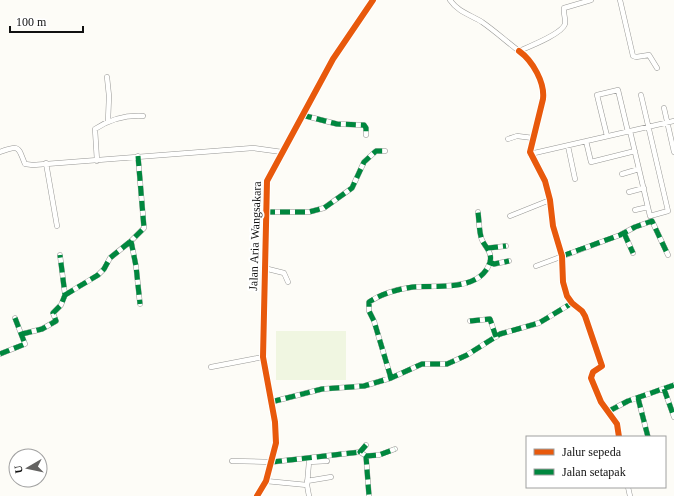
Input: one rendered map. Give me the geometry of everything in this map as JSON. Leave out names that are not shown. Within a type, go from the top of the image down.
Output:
[{"type":"street","name":"Jalan Aria Wangsakara","points":[[257,496],[266,481],[276,442],[272,402],[263,357],[265,212],[267,180],[333,59],[373,0]]},
{"type":"street","points":[[450,0],[466,14],[482,22],[519,52],[536,70],[543,91],[543,99],[530,154],[545,181],[550,200],[553,226],[562,256],[562,282],[567,296],[572,303],[582,311],[599,354],[602,366],[593,372],[591,378],[601,402],[617,424],[619,436]]},
{"type":"street","points":[[519,52],[548,38],[563,27],[565,24],[564,8],[590,0]]},
{"type":"street","points":[[620,0],[633,56],[636,58],[650,56],[657,68]]},
{"type":"street","points":[[107,77],[109,96],[108,121]]},
{"type":"street","points":[[607,136],[597,95],[618,90],[635,151],[650,216],[668,211],[641,95]]},
{"type":"street","points":[[664,108],[674,152]]},
{"type":"street","points":[[302,115],[337,124],[364,125],[366,128],[366,135]]},
{"type":"street","points":[[97,161],[95,129],[108,121],[131,116],[143,116]]},
{"type":"street","points":[[530,154],[674,121]]},
{"type":"street","points":[[508,139],[517,136],[533,138]]},
{"type":"street","points":[[586,141],[591,162],[635,151]]},
{"type":"street","points":[[568,146],[575,179]]},
{"type":"street","points":[[0,152],[10,148],[16,148],[22,153],[24,163],[26,165],[97,161],[138,156],[253,148],[282,152]]},
{"type":"street","points":[[265,212],[304,212],[324,208],[352,188],[366,159],[376,151],[385,151]]},
{"type":"street","points":[[65,295],[98,275],[104,269],[110,258],[144,228],[138,156]]},
{"type":"street","points":[[46,163],[57,226]]},
{"type":"street","points":[[622,174],[639,169]]},
{"type":"street","points":[[630,192],[644,188]]},
{"type":"street","points":[[510,216],[550,200]]},
{"type":"street","points":[[635,210],[648,207]]},
{"type":"street","points":[[391,378],[374,321],[369,311],[369,302],[376,297],[411,288],[450,286],[471,283],[485,270],[490,262],[488,248],[481,237],[478,212]]},
{"type":"street","points":[[536,266],[652,221],[668,254]]},
{"type":"street","points":[[624,233],[633,253]]},
{"type":"street","points":[[130,241],[136,266],[140,304]]},
{"type":"street","points":[[488,248],[506,246]]},
{"type":"street","points":[[22,334],[56,322],[53,313],[61,305],[65,295],[60,255]]},
{"type":"street","points":[[490,262],[494,264],[509,261]]},
{"type":"street","points":[[264,268],[284,273],[288,282]]},
{"type":"street","points":[[272,402],[322,389],[364,386],[391,378],[422,364],[447,364],[467,355],[506,332],[539,323],[572,303]]},
{"type":"street","points":[[0,354],[26,343],[15,318]]},
{"type":"street","points":[[470,321],[490,319],[496,337]]},
{"type":"street","points":[[211,367],[263,357]]},
{"type":"street","points":[[609,411],[638,398],[674,385]]},
{"type":"street","points":[[664,389],[674,417]]},
{"type":"street","points":[[638,398],[648,436]]},
{"type":"street","points":[[360,452],[366,445]]},
{"type":"street","points":[[232,461],[272,462],[360,452],[366,456],[379,455],[395,449]]},
{"type":"street","points":[[366,456],[369,496]]},
{"type":"street","points":[[309,496],[307,483],[309,462],[327,461]]},
{"type":"street","points":[[266,481],[307,483],[331,478]]},
{"type":"green space","points":[[276,331],[346,331],[346,380],[276,380]]},
{"type":"marked path","points":[[302,115],[337,124],[364,125],[366,128],[366,135]]},
{"type":"marked path","points":[[265,212],[309,212],[324,208],[352,188],[364,162],[376,151],[385,151]]},
{"type":"marked path","points":[[138,156],[144,228],[131,241],[136,266],[140,304]]},
{"type":"marked path","points":[[391,378],[374,321],[369,311],[369,302],[384,294],[401,289],[468,283],[485,272],[491,258],[481,237],[478,212]]},
{"type":"marked path","points":[[562,256],[620,235],[635,227],[652,221],[668,255]]},
{"type":"marked path","points":[[624,233],[633,253]]},
{"type":"marked path","points":[[65,295],[98,275],[104,269],[110,258],[131,241]]},
{"type":"marked path","points":[[488,248],[506,246]]},
{"type":"marked path","points":[[22,334],[42,329],[56,321],[53,313],[61,305],[65,295],[60,255]]},
{"type":"marked path","points":[[490,262],[494,264],[509,261]]},
{"type":"marked path","points":[[271,402],[322,389],[364,386],[391,378],[422,364],[447,364],[467,355],[500,334],[539,323],[572,303]]},
{"type":"marked path","points":[[0,354],[25,344],[15,318]]},
{"type":"marked path","points":[[470,321],[490,319],[496,337]]},
{"type":"marked path","points":[[609,411],[628,401],[674,385]]},
{"type":"marked path","points":[[664,389],[674,417]]},
{"type":"marked path","points":[[638,398],[648,436]]},
{"type":"marked path","points":[[366,445],[360,452],[366,456],[369,496]]},
{"type":"marked path","points":[[366,456],[379,455],[395,449]]},
{"type":"marked path","points":[[272,462],[360,452]]},
{"type":"cycle path","points":[[257,496],[266,481],[276,443],[275,422],[263,357],[267,181],[333,59],[373,0]]},
{"type":"cycle path","points":[[519,51],[533,66],[542,86],[543,99],[530,152],[545,181],[550,200],[553,226],[562,256],[563,282],[567,296],[585,316],[602,366],[593,372],[591,378],[601,402],[617,424],[619,436]]}]
